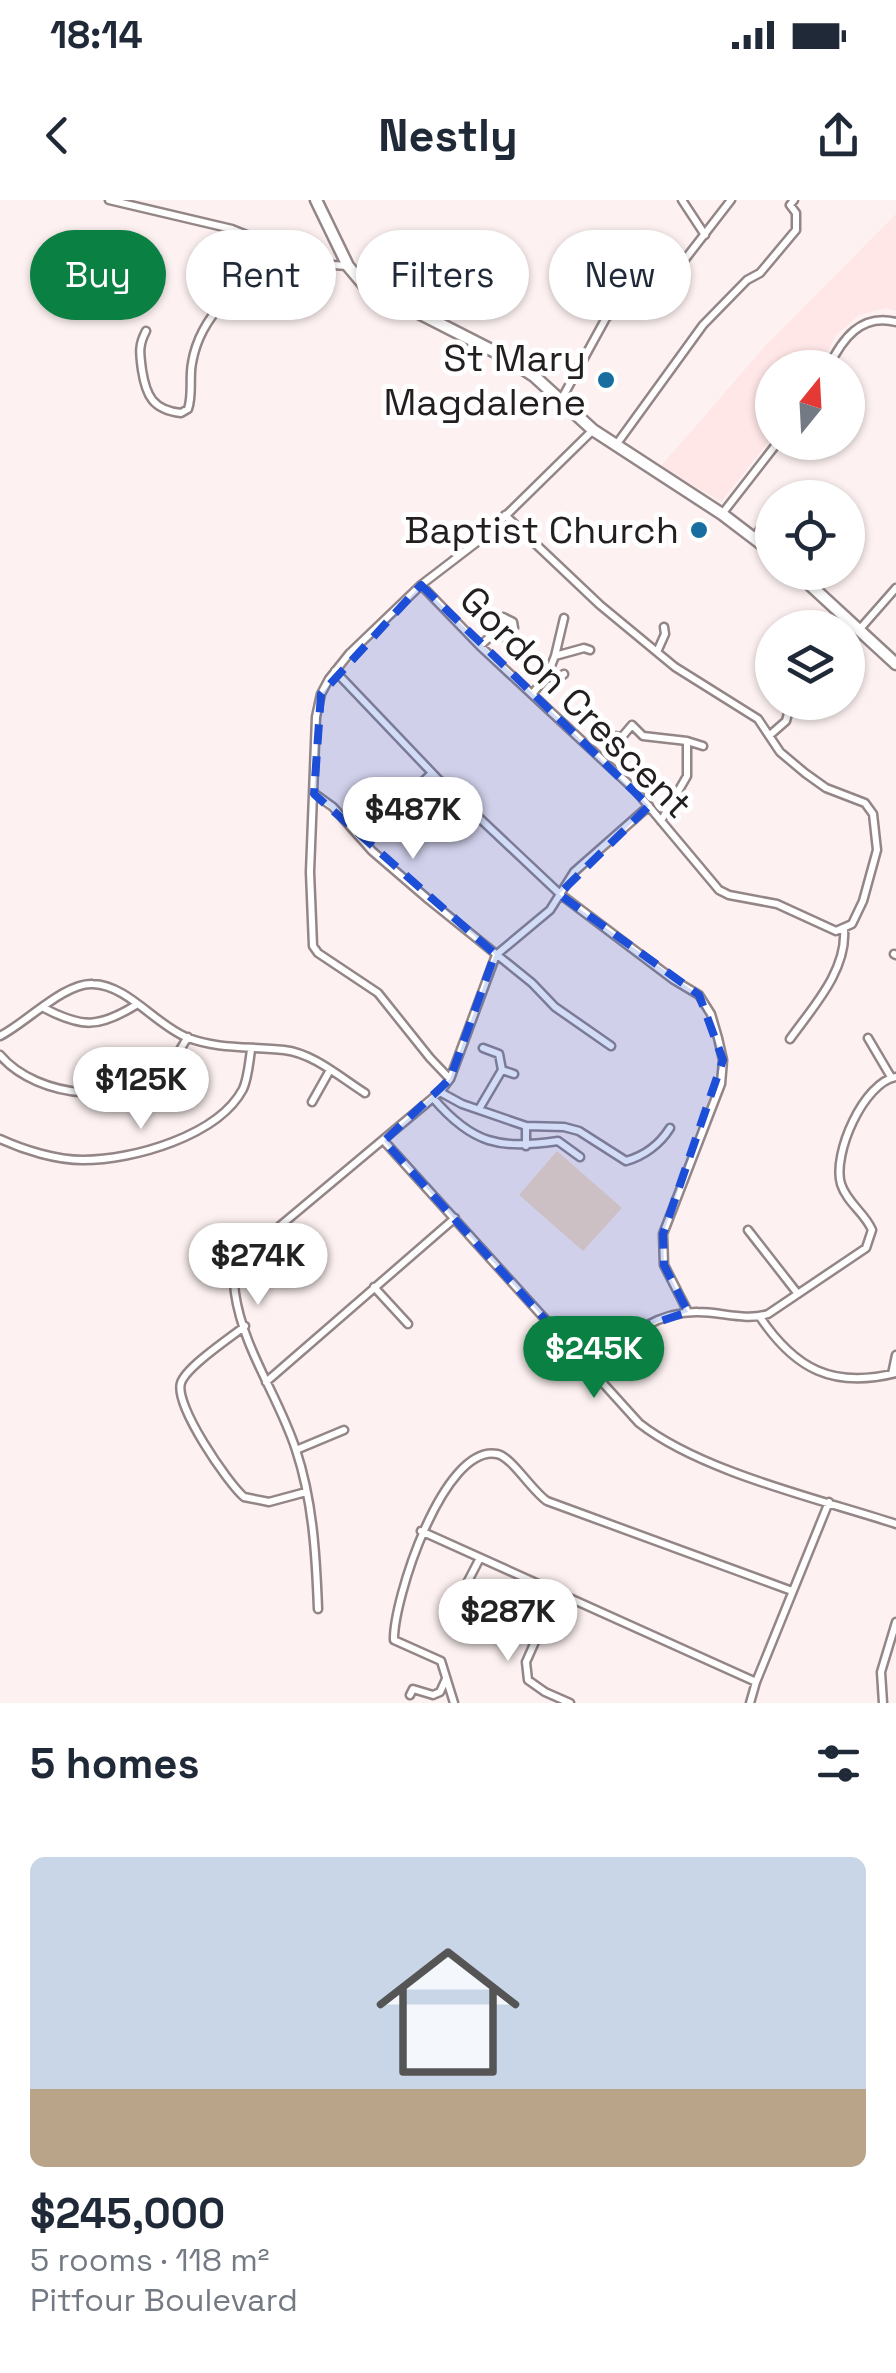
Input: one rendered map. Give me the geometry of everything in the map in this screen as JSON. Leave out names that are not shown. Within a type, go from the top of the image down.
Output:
[{"type":"street","points":[[109,200],[234,230]]},
{"type":"street","points":[[316,200],[348,266],[364,285],[506,357],[615,446],[754,537]]},
{"type":"street","points":[[682,200],[705,235]]},
{"type":"street","points":[[560,400],[606,318],[628,298],[676,271],[731,200]]},
{"type":"street","points":[[615,446],[703,325],[746,280],[760,273],[796,230],[796,213],[790,205],[794,200]]},
{"type":"street","points":[[336,265],[348,266]]},
{"type":"street","points":[[146,331],[139,347],[144,390],[158,406],[181,413],[188,410],[192,360],[211,320]]},
{"type":"street","points":[[838,350],[860,326],[872,320],[896,322]]},
{"type":"street","points":[[450,1078],[378,993],[318,953],[314,946],[310,872],[316,717],[321,694],[335,671],[421,585],[485,536],[593,430]]},
{"type":"street","points":[[722,514],[764,460]]},
{"type":"street","points":[[505,515],[600,605],[675,667],[758,719],[780,752],[805,773],[826,788],[865,802],[874,814],[877,850],[872,874],[852,924],[844,930],[832,977],[790,1039]]},
{"type":"street","name":"Gordon Crescent","points":[[421,585],[480,646],[612,766],[718,890],[728,896],[777,904],[844,930]]},
{"type":"street","points":[[865,623],[896,588]]},
{"type":"street","points":[[816,590],[837,610]]},
{"type":"street","points":[[534,693],[554,656],[564,618]]},
{"type":"street","points":[[657,652],[664,627]]},
{"type":"street","points":[[480,646],[494,634]]},
{"type":"street","points":[[865,636],[896,664]]},
{"type":"street","points":[[554,656],[590,650]]},
{"type":"street","points":[[335,671],[432,773],[560,894],[699,995],[710,1014],[723,1060],[721,1084],[664,1234],[664,1265],[688,1312]]},
{"type":"street","points":[[546,676],[556,680],[564,674]]},
{"type":"street","points":[[770,735],[786,720]]},
{"type":"street","points":[[616,736],[621,738],[632,725],[643,736],[702,746]]},
{"type":"street","points":[[661,821],[686,776],[687,741]]},
{"type":"street","points":[[410,794],[432,773]]},
{"type":"street","points":[[314,794],[333,807],[383,861],[532,983],[555,1007],[611,1046]]},
{"type":"street","points":[[318,1610],[314,1545],[296,1450],[245,1326],[234,1292],[235,1279],[246,1256],[437,1095],[450,1078],[496,955],[550,910],[574,872],[649,806]]},
{"type":"street","points":[[0,1036],[66,991],[94,984],[188,1038],[228,1049],[285,1050],[303,1055],[365,1093]]},
{"type":"street","points":[[44,1008],[84,1024],[101,1023],[136,1005]]},
{"type":"street","points":[[0,1055],[28,1078],[87,1094],[145,1081],[170,1065],[188,1038]]},
{"type":"street","points":[[588,1367],[640,1328],[666,1316],[688,1312],[760,1317],[859,1254],[872,1230],[841,1185],[841,1158],[849,1130],[863,1104],[876,1086],[894,1077],[868,1038]]},
{"type":"street","points":[[478,1109],[502,1070],[499,1054],[484,1048]]},
{"type":"street","points":[[0,1139],[59,1157],[85,1160],[166,1146],[204,1126],[228,1107],[242,1090],[250,1050]]},
{"type":"street","points":[[312,1102],[330,1070]]},
{"type":"street","points":[[502,1070],[514,1074]]},
{"type":"street","points":[[437,1095],[526,1126],[564,1127],[626,1160],[651,1148],[670,1128]]},
{"type":"street","points":[[437,1095],[449,1116],[484,1138],[526,1146],[558,1142],[580,1157]]},
{"type":"street","points":[[526,1126],[526,1146]]},
{"type":"street","points":[[384,1141],[639,1424],[656,1437],[719,1466],[896,1524]]},
{"type":"street","points":[[266,1382],[454,1218]]},
{"type":"street","points":[[748,1230],[798,1294]]},
{"type":"street","points":[[374,1286],[408,1324]]},
{"type":"street","points":[[760,1317],[780,1346],[808,1368],[842,1380],[894,1374],[896,1355]]},
{"type":"street","points":[[245,1326],[186,1376],[180,1388],[183,1404],[211,1453],[244,1497],[269,1502],[306,1492]]},
{"type":"street","points":[[296,1450],[344,1430]]},
{"type":"street","points":[[454,1703],[441,1662],[394,1640],[394,1622],[420,1531],[474,1459],[498,1454],[546,1501],[792,1591]]},
{"type":"street","points":[[750,1703],[829,1502]]},
{"type":"street","points":[[420,1531],[756,1682]]},
{"type":"street","points":[[454,1608],[480,1558]]},
{"type":"street","points":[[556,1592],[526,1662],[528,1680],[570,1703]]},
{"type":"street","points":[[883,1703],[881,1672],[896,1622]]},
{"type":"street","points":[[410,1696],[414,1689],[433,1695],[447,1681]]},
{"type":"highlighted area","points":[[421,585],[649,806],[559,894],[699,995],[723,1060],[663,1234],[664,1265],[688,1312],[640,1328],[588,1367],[384,1141],[450,1079],[495,954],[314,794],[321,694]]},
{"type":"shaded area","points":[[896,214],[896,311],[886,308],[859,315],[836,335],[828,350],[762,350]]},
{"type":"shaded area","points":[[755,358],[755,459],[721,502],[661,466]]},
{"type":"shaded area","points":[[557,1151],[622,1208],[583,1251],[519,1195]]},
{"type":"place","name":"St Mary Magdalene","points":[[606,380]]},
{"type":"place","name":"Baptist Church","points":[[699,530]]}]
